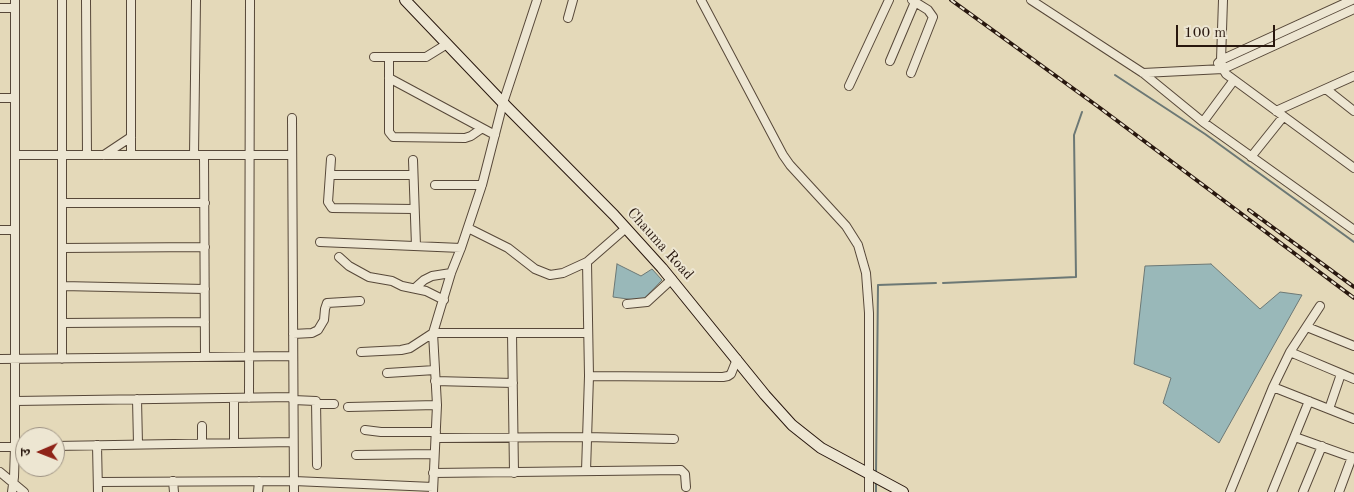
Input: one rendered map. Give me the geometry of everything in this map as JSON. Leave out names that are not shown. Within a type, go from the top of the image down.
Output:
[{"type":"street","points":[[62,0],[62,359]]},
{"type":"street","points":[[86,0],[87,155]]},
{"type":"street","points":[[131,0],[131,155]]},
{"type":"street","points":[[194,155],[196,0]]},
{"type":"street","points":[[249,398],[250,0]]},
{"type":"street","name":"Chauma Road","points":[[405,0],[626,228],[672,279],[792,426],[821,448],[903,492]]},
{"type":"street","points":[[99,482],[294,481],[433,489],[437,405],[433,333],[451,273],[482,185],[503,103],[537,0]]},
{"type":"street","points":[[568,18],[573,0]]},
{"type":"street","points":[[701,0],[790,166],[846,226],[858,245],[866,273],[869,313],[874,476],[869,492]]},
{"type":"street","points":[[849,86],[888,0]]},
{"type":"street","points":[[1031,0],[1143,73],[1203,122],[1354,230]]},
{"type":"street","points":[[1223,0],[1221,60],[1226,74],[1354,168]]},
{"type":"street","points":[[1213,68],[1221,60],[1352,0]]},
{"type":"street","points":[[890,61],[913,1],[928,10],[933,17],[911,73]]},
{"type":"street","points":[[0,8],[15,4],[15,427]]},
{"type":"street","points":[[1143,73],[1223,69],[1354,10]]},
{"type":"street","points":[[374,57],[426,56],[447,44]]},
{"type":"street","points":[[389,57],[389,132],[393,137],[465,138],[481,129]]},
{"type":"street","points":[[1276,111],[1354,76]]},
{"type":"street","points":[[389,78],[495,135]]},
{"type":"street","points":[[1203,122],[1234,80]]},
{"type":"street","points":[[1326,89],[1354,111]]},
{"type":"street","points":[[0,98],[15,98]]},
{"type":"street","points":[[1251,157],[1283,117]]},
{"type":"street","points":[[292,118],[294,492]]},
{"type":"street","points":[[104,155],[131,137]]},
{"type":"street","points":[[15,155],[292,155]]},
{"type":"street","points":[[204,155],[205,357]]},
{"type":"street","points":[[331,159],[328,202],[332,208],[414,209]]},
{"type":"street","points":[[413,160],[416,246]]},
{"type":"street","points":[[330,175],[413,175]]},
{"type":"street","points":[[435,185],[482,185]]},
{"type":"street","points":[[62,202],[205,203]]},
{"type":"street","points":[[468,228],[508,248],[535,269],[550,275],[562,273],[587,262],[626,228]]},
{"type":"street","points":[[0,230],[15,230]]},
{"type":"street","points":[[320,242],[461,248]]},
{"type":"street","points":[[62,248],[205,247]]},
{"type":"street","points":[[339,257],[349,266],[369,276],[392,281],[408,288],[426,291],[444,300]]},
{"type":"street","points":[[586,472],[589,376],[587,262]]},
{"type":"street","points":[[416,288],[424,280],[432,276],[451,273]]},
{"type":"street","points":[[628,304],[647,302],[672,279]]},
{"type":"street","points":[[62,286],[205,288]]},
{"type":"street","points":[[293,334],[312,333],[318,330],[324,320],[327,303],[360,301]]},
{"type":"street","points":[[1230,492],[1273,387],[1290,352],[1320,306]]},
{"type":"street","points":[[62,323],[205,322]]},
{"type":"street","points":[[1307,327],[1354,346]]},
{"type":"street","points":[[361,352],[410,348],[433,333],[588,333]]},
{"type":"street","points":[[512,333],[514,472]]},
{"type":"street","points":[[1290,352],[1354,379]]},
{"type":"street","points":[[0,359],[293,356]]},
{"type":"street","points":[[589,376],[728,376],[737,359]]},
{"type":"street","points":[[387,373],[435,370]]},
{"type":"street","points":[[1329,409],[1341,374]]},
{"type":"street","points":[[436,381],[513,383]]},
{"type":"street","points":[[1273,387],[1354,419]]},
{"type":"street","points":[[15,401],[234,398],[316,401],[317,465]]},
{"type":"street","points":[[234,398],[234,443]]},
{"type":"street","points":[[137,399],[138,444]]},
{"type":"street","points":[[1272,492],[1309,401]]},
{"type":"street","points":[[316,404],[334,404]]},
{"type":"street","points":[[348,407],[437,405]]},
{"type":"street","points":[[202,426],[202,443]]},
{"type":"street","points":[[365,430],[514,438],[674,439]]},
{"type":"street","points":[[1295,437],[1353,457],[1339,492]]},
{"type":"street","points":[[65,446],[293,442]]},
{"type":"street","points":[[97,445],[98,492]]},
{"type":"street","points":[[1303,492],[1322,446]]},
{"type":"street","points":[[0,447],[15,447],[13,488]]},
{"type":"street","points":[[356,455],[434,454]]},
{"type":"street","points":[[433,474],[681,470],[686,474],[686,487]]},
{"type":"street","points":[[0,472],[13,488],[24,492]]},
{"type":"street","points":[[174,481],[174,492]]},
{"type":"street","points":[[258,492],[259,481]]},
{"type":"street","points":[[215,482],[216,492]]},
{"type":"water","points":[[617,264],[641,276],[652,269],[662,280],[642,301],[613,297]]},
{"type":"water","points":[[1211,264],[1260,309],[1280,292],[1302,295],[1219,443],[1163,403],[1171,378],[1134,364],[1145,266]]},
{"type":"waterway","points":[[1115,75],[1205,134],[1354,242]]},
{"type":"waterway","points":[[943,283],[1076,277],[1074,135],[1082,112]]},
{"type":"waterway","points":[[876,474],[878,285],[936,283]]},
{"type":"waterway","points":[[876,481],[876,492]]},
{"type":"railway","points":[[951,0],[1100,108],[1354,298]]},
{"type":"railway","points":[[1249,210],[1354,287]]}]
